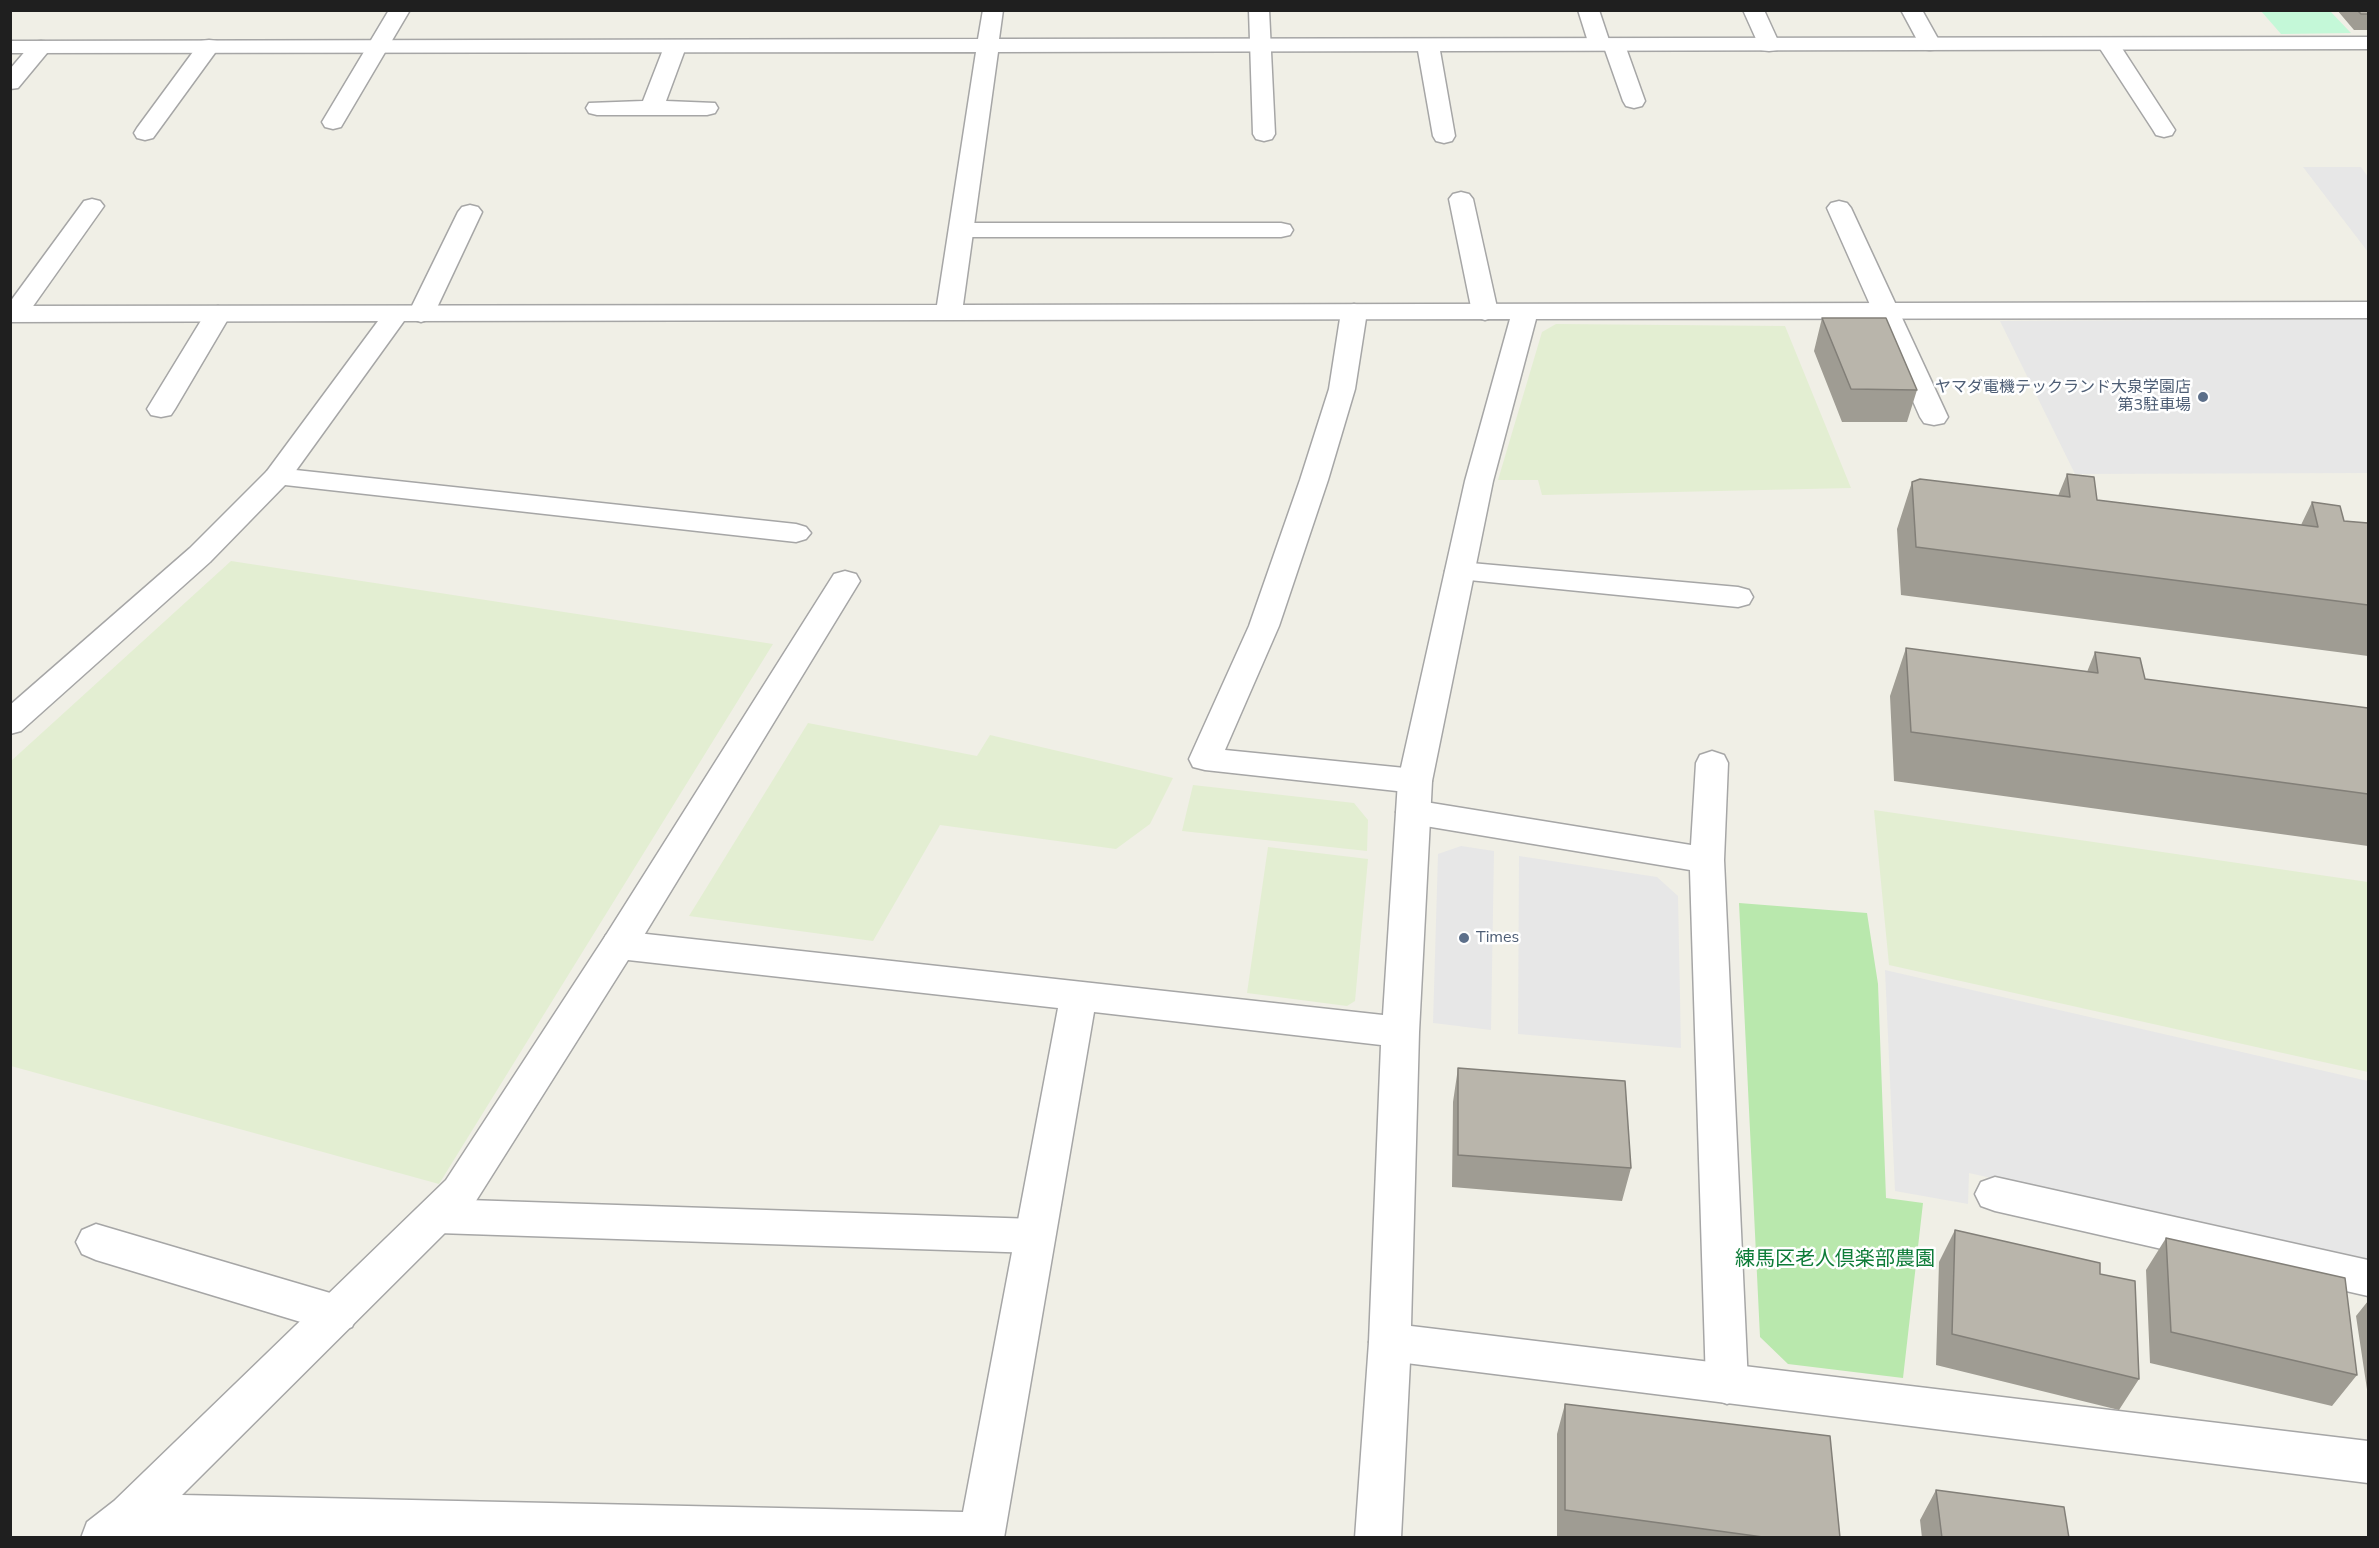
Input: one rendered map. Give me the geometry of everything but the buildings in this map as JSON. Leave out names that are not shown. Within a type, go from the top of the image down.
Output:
[{"type":"street","points":[[333,122],[380,47],[400,10]]},
{"type":"street","points":[[949,313],[993,10]]},
{"type":"street","points":[[1259,10],[1264,134]]},
{"type":"street","points":[[1588,10],[1634,100]]},
{"type":"street","points":[[1753,10],[1769,45]]},
{"type":"street","points":[[1911,10],[1930,44]]},
{"type":"street","points":[[10,47],[2368,43]]},
{"type":"street","points":[[2108,44],[2164,130]]},
{"type":"street","points":[[1428,45],[1444,136]]},
{"type":"street","points":[[145,133],[208,46]]},
{"type":"street","points":[[652,108],[675,46]]},
{"type":"street","points":[[10,83],[41,47]]},
{"type":"street","points":[[597,108],[707,108]]},
{"type":"street","points":[[1461,199],[1485,312]]},
{"type":"street","points":[[13,314],[92,206]]},
{"type":"street","points":[[1839,208],[1934,417]]},
{"type":"street","points":[[10,723],[200,555],[277,477],[387,328],[408,314],[470,212]]},
{"type":"street","points":[[961,230],[1281,230]]},
{"type":"street","points":[[13,314],[2368,310]]},
{"type":"street","points":[[1354,312],[1342,389],[1314,480],[1264,626],[1204,759],[1414,796],[1707,860]]},
{"type":"street","points":[[1378,1538],[1390,1342],[1400,1032],[1414,796],[1479,481],[1525,312]]},
{"type":"street","points":[[161,409],[218,314]]},
{"type":"street","points":[[277,477],[796,532]]},
{"type":"street","points":[[1461,571],[1737,597]]},
{"type":"street","points":[[117,1527],[460,1192],[620,945],[845,581]]},
{"type":"street","points":[[1712,763],[1707,860],[1727,1384]]},
{"type":"street","points":[[620,945],[1400,1032]]},
{"type":"street","points":[[117,1527],[981,1536],[1079,996]]},
{"type":"street","points":[[1995,1194],[2368,1278]]},
{"type":"street","points":[[438,1216],[1035,1236]]},
{"type":"street","points":[[96,1242],[337,1314]]},
{"type":"street","points":[[1390,1342],[2368,1462]]},
{"type":"green space","points":[[2261,11],[2330,11],[2351,33],[2281,34]]},
{"type":"green space","points":[[1556,324],[1785,326],[1851,488],[1542,495],[1538,480],[1498,480],[1542,332]]},
{"type":"green space","points":[[231,561],[773,644],[439,1184],[11,1066],[11,761]]},
{"type":"green space","points":[[808,723],[977,756],[990,735],[1173,778],[1150,824],[1116,849],[940,825],[873,941],[689,916]]},
{"type":"green space","points":[[1193,785],[1354,803],[1368,820],[1367,851],[1182,831]]},
{"type":"green space","points":[[1874,810],[2368,882],[2368,1072],[1889,965]]},
{"type":"green space","points":[[1268,847],[1368,859],[1355,1001],[1347,1006],[1247,993]]},
{"type":"green space","name":"練馬区老人倶楽部農園","points":[[1739,903],[1867,913],[1878,984],[1886,1198],[1923,1203],[1903,1378],[1788,1364],[1760,1337]]},
{"type":"shaded area","points":[[2303,167],[2361,167],[2368,177],[2368,252]]},
{"type":"shaded area","name":"ヤマダ電機テックランド大泉学園店 第3駐車場","points":[[2368,319],[2368,473],[2075,474],[2000,321]]},
{"type":"shaded area","name":"Times","points":[[1461,846],[1494,851],[1491,1030],[1433,1023],[1438,854]]},
{"type":"shaded area","points":[[1519,856],[1657,877],[1678,896],[1681,1048],[1518,1034]]},
{"type":"shaded area","points":[[1885,970],[2368,1081],[2368,1263],[1969,1173],[1968,1204],[1895,1191]]},
{"type":"place","name":"ヤマダ電機テックランド大泉学園店 第3駐車場","points":[[2203,397]]},
{"type":"place","name":"Times","points":[[1464,938]]}]
